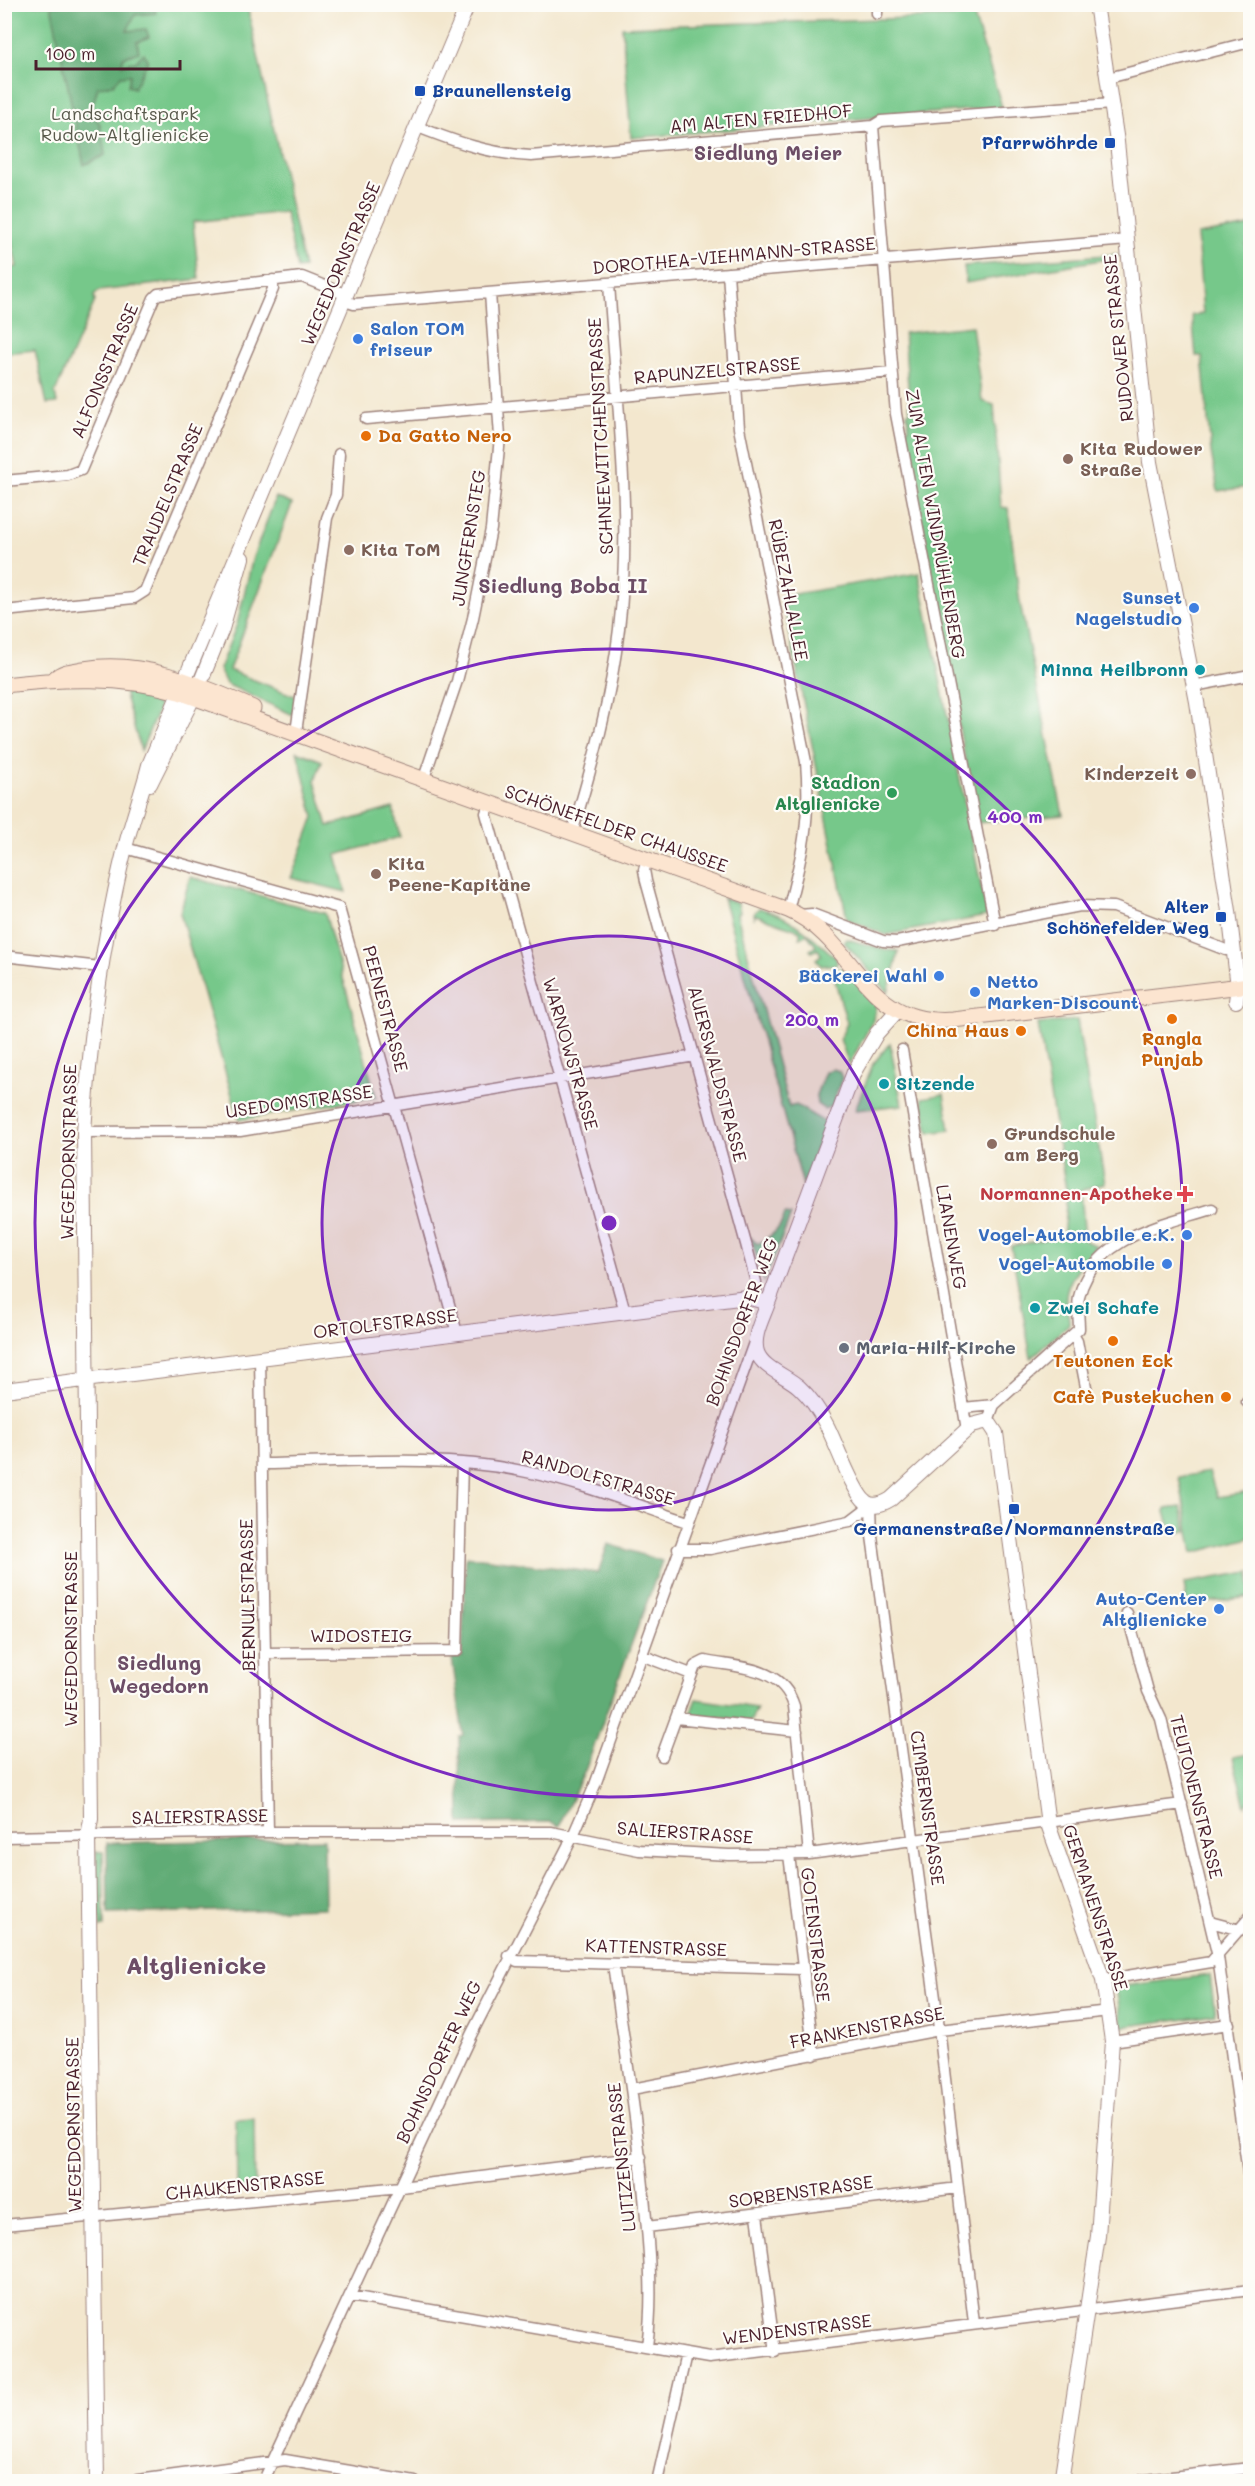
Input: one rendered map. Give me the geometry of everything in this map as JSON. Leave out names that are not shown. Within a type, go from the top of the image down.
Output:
[{"type":"main road","name":"SCHÖNEFELDER CHAUSSEE","points":[[4,685],[54,679],[64,682],[133,681],[189,689],[259,710],[293,732],[489,805],[794,913],[832,943],[885,1003],[897,1011]]},
{"type":"main road","points":[[897,1011],[924,1020],[953,1020],[1242,991]]},
{"type":"street","name":"RUDOWER STRASSE","points":[[1096,4],[1112,104],[1128,240],[1150,464],[1194,686],[1242,991]]},
{"type":"street","name":"WEGEDORNSTRASSE","points":[[97,2481],[88,1836],[91,1819],[84,1132],[90,1044],[100,967],[125,848],[150,765],[226,621],[247,537],[468,5]]},
{"type":"street","points":[[1108,78],[1251,42]]},
{"type":"street","name":"AM ALTEN FRIEDHOF","points":[[418,127],[465,146],[488,152],[531,156],[873,126],[881,122],[1112,104]]},
{"type":"street","name":"ZUM ALTEN WINDMÜHLENBERG","points":[[873,126],[892,372],[899,432],[995,925]]},
{"type":"street","name":"DOROTHEA-VIEHMANN-STRASSE","points":[[346,298],[354,304],[1128,240]]},
{"type":"street","name":"RÜBEZAHLALLEE","points":[[728,273],[739,428],[806,762],[807,828],[794,913]]},
{"type":"street","name":"ALFONSSTRASSE","points":[[4,481],[68,475],[81,470],[153,298],[158,294],[307,278],[346,298]]},
{"type":"street","name":"TRAUDELSTRASSE","points":[[4,611],[134,598],[145,591],[273,289],[273,280]]},
{"type":"street","name":"SCHNEEWITTCHENSTRASSE","points":[[572,834],[600,735],[619,630],[624,528],[609,283]]},
{"type":"street","name":"JUNGFERNSTEG","points":[[423,781],[457,681],[483,572],[495,489],[499,406],[490,293]]},
{"type":"street","name":"RAPUNZELSTRASSE","points":[[366,419],[892,372]]},
{"type":"street","points":[[293,732],[327,518],[336,495],[339,454]]},
{"type":"street","points":[[1194,686],[1251,675]]},
{"type":"street","name":"WARNOWSTRASSE","points":[[489,805],[486,813],[491,833],[625,1312]]},
{"type":"street","name":"PEENESTRASSE","points":[[125,848],[339,908],[457,1333]]},
{"type":"street","name":"AUERSWALDSTRASSE","points":[[647,860],[644,870],[646,881],[762,1301]]},
{"type":"street","points":[[794,913],[812,914],[883,941],[897,942],[995,925],[1080,906],[1114,907],[1226,950],[1234,950]]},
{"type":"street","points":[[832,943],[847,927]]},
{"type":"street","points":[[4,956],[100,967]]},
{"type":"street","name":"BOHNSDORFER WEG","points":[[263,2481],[509,1956],[572,1838],[595,1785],[755,1340],[762,1301],[854,1072],[877,1033],[897,1011]]},
{"type":"street","name":"LIANENWEG","points":[[903,1050],[967,1430]]},
{"type":"street","name":"USEDOMSTRASSE","points":[[84,1132],[240,1131],[695,1056]]},
{"type":"street","points":[[678,1549],[710,1549],[850,1521],[871,1505],[878,1505],[891,1499],[967,1430],[979,1422],[988,1421],[994,1405],[1074,1336],[1079,1329],[1078,1304],[1082,1287],[1109,1251],[1137,1232],[1212,1209]]},
{"type":"street","name":"ORTOLFSTRASSE","points":[[4,1390],[747,1297],[762,1301]]},
{"type":"street","points":[[1074,1336],[1087,1392]]},
{"type":"street","points":[[755,1340],[760,1359],[792,1381],[813,1402],[827,1424],[860,1496],[871,1505]]},
{"type":"street","name":"BERNULFSTRASSE","points":[[260,1358],[268,1832]]},
{"type":"street","points":[[963,1408],[994,1405]]},
{"type":"street","name":"GERMANENSTRASSE","points":[[988,1421],[996,1433],[1048,1824],[1103,1980],[1112,2041],[1098,2236],[1061,2481]]},
{"type":"street","name":"RANDOLFSTRASSE","points":[[262,1464],[462,1463],[552,1478],[688,1522]]},
{"type":"street","name":"WIDOSTEIG","points":[[265,1653],[457,1652],[462,1463]]},
{"type":"street","name":"CIMBERNSTRASSE","points":[[871,1505],[872,1536],[939,2030],[974,2323]]},
{"type":"street","name":"TEUTONENSTRASSE","points":[[1127,1613],[1148,1691],[1161,1719],[1218,1957],[1251,2187]]},
{"type":"street","points":[[640,1655],[691,1674]]},
{"type":"street","points":[[662,1756],[695,1666],[705,1661],[776,1677],[791,1695],[797,1731],[809,1854]]},
{"type":"street","points":[[676,1718],[797,1731]]},
{"type":"street","name":"SALIERSTRASSE","points":[[4,1837],[268,1832],[551,1832],[639,1850],[789,1855],[1048,1824],[1182,1804]]},
{"type":"street","name":"GOTENSTRASSE","points":[[789,1855],[814,2055]]},
{"type":"street","points":[[1103,1980],[1211,1962],[1218,1957],[1251,1917]]},
{"type":"street","points":[[1210,1922],[1240,1930]]},
{"type":"street","name":"KATTENSTRASSE","points":[[509,1956],[517,1961],[802,1969]]},
{"type":"street","name":"LUTIZENSTRASSE","points":[[613,1964],[641,2157],[651,2295],[647,2346]]},
{"type":"street","name":"FRANKENSTRASSE","points":[[632,2089],[939,2030],[1109,2011]]},
{"type":"street","points":[[1112,2041],[1228,2025]]},
{"type":"street","points":[[400,2187],[641,2157]]},
{"type":"street","name":"CHAUKENSTRASSE","points":[[4,2225],[234,2205],[400,2187]]},
{"type":"street","name":"SORBENSTRASSE","points":[[647,2227],[958,2188]]},
{"type":"street","points":[[757,2215],[775,2352]]},
{"type":"street","name":"WENDENSTRASSE","points":[[350,2296],[709,2358],[775,2352],[974,2323],[1251,2290]]},
{"type":"street","points":[[657,2481],[686,2354]]},
{"type":"street","points":[[124,2481],[285,2460],[415,2481]]},
{"type":"street","points":[[1128,2481],[1251,2468]]},
{"type":"green space","name":"Landschaftspark Rudow-Altglienicke","points":[[5,5],[247,5],[304,268],[297,269],[285,212],[193,222],[199,279],[99,291],[94,296],[95,301],[55,393],[57,403],[47,404],[35,350],[5,353],[4,269],[17,267],[4,205]]},
{"type":"green space","points":[[51,5],[154,5],[156,13],[135,15],[127,31],[146,29],[149,37],[137,42],[139,52],[123,57],[122,65],[136,61],[144,53],[148,61],[134,88],[128,86],[130,75],[121,76],[113,85],[98,87],[91,111],[100,124],[105,155],[84,165]]},
{"type":"green space","points":[[974,16],[1002,107],[631,138],[622,27]]},
{"type":"green space","points":[[1250,226],[1250,243],[1246,244],[1247,254],[1250,254],[1250,487],[1218,491],[1211,452],[1202,356],[1196,356],[1192,315],[1203,314],[1197,235]]},
{"type":"green space","points":[[1118,254],[1118,257],[966,283],[964,266]]},
{"type":"green space","points":[[972,326],[982,401],[994,405],[1001,507],[1008,508],[1020,603],[1063,815],[977,823],[903,430],[909,428],[907,413],[910,412],[904,333]]},
{"type":"green space","points":[[276,497],[292,504],[229,670],[297,697],[293,715],[226,684],[219,669],[237,624],[253,557]]},
{"type":"green space","name":"Stadion Altglienicke","points":[[919,573],[987,916],[886,935],[847,919],[782,596]]},
{"type":"green space","points":[[124,692],[153,695],[159,708],[141,751]]},
{"type":"green space","points":[[297,751],[322,761],[315,781],[328,826],[393,808],[400,837],[336,855],[346,892],[291,878],[314,817]]},
{"type":"green space","points":[[190,877],[325,913],[376,1097],[239,1120],[180,913]]},
{"type":"green space","points":[[723,898],[738,903],[740,912],[737,914],[789,1107],[796,1105],[826,1123],[803,1185]]},
{"type":"green space","points":[[759,908],[782,916],[801,928],[836,958],[837,964],[821,966],[816,959],[821,955],[818,949],[812,952],[810,950],[816,946],[807,934],[800,938],[800,931],[756,915],[754,918],[754,913]]},
{"type":"green space","points":[[847,939],[886,950],[899,951],[888,992],[844,942]]},
{"type":"green space","points":[[844,968],[876,1006],[873,1020],[849,1065],[840,1039],[847,1023],[832,970]]},
{"type":"green space","points":[[1077,1020],[1105,1183],[1081,1190],[1085,1241],[1097,1246],[1072,1278],[1069,1286],[1066,1300],[1069,1324],[1031,1358],[1011,1246],[1063,1236],[1067,1195],[1038,1024]]},
{"type":"green space","points":[[890,1043],[902,1105],[855,1110],[873,1064]]},
{"type":"green space","points":[[833,1069],[839,1071],[842,1078],[832,1106],[824,1109],[817,1104],[816,1095],[825,1072]]},
{"type":"green space","points":[[944,1094],[950,1130],[929,1133],[922,1098]]},
{"type":"green space","points":[[785,1214],[791,1215],[764,1282],[751,1238],[758,1244],[768,1238],[778,1228]]},
{"type":"green space","points":[[1209,1472],[1217,1497],[1250,1492],[1250,1538],[1193,1553],[1179,1477]]},
{"type":"green space","points":[[1181,1507],[1187,1531],[1172,1534],[1166,1509]]},
{"type":"green space","points":[[608,1544],[662,1561],[585,1771],[559,1826],[551,1822],[460,1824],[459,1736],[463,1735],[452,1658],[462,1657],[466,1556],[598,1573]]},
{"type":"green space","points":[[1250,1572],[1250,1597],[1187,1605],[1184,1583]]},
{"type":"green space","points":[[697,1699],[757,1708],[751,1721],[691,1714]]},
{"type":"green space","points":[[1250,1754],[1250,1799],[1245,1806],[1233,1757]]},
{"type":"green space","points":[[324,1839],[325,1908],[108,1914],[107,1843]]},
{"type":"green space","points":[[96,1852],[103,1852],[104,1927],[100,1927]]},
{"type":"green space","points":[[1210,1975],[1215,2014],[1122,2027],[1116,1987]]},
{"type":"green space","points":[[254,2118],[255,2190],[237,2191],[236,2119]]},
{"type":"place","name":"Braunellensteig","points":[[420,91]]},
{"type":"place","name":"Pfarrwöhrde","points":[[1110,143]]},
{"type":"place","name":"Salon TOM friseur","points":[[358,339]]},
{"type":"place","name":"Da Gatto Nero","points":[[366,436]]},
{"type":"place","name":"Kita Rudower Straße","points":[[1068,459]]},
{"type":"place","name":"Kita ToM","points":[[349,550]]},
{"type":"place","name":"Sunset Nagelstudio","points":[[1194,608]]},
{"type":"place","name":"Minna Heilbronn","points":[[1200,670]]},
{"type":"place","name":"Kinderzeit","points":[[1191,774]]},
{"type":"place","name":"Stadion Altglienicke","points":[[892,793]]},
{"type":"place","name":"Kita Peene-Kapitäne","points":[[376,874]]},
{"type":"place","name":"Alter Schönefelder Weg","points":[[1221,917]]},
{"type":"place","name":"Bäckerei Wahl","points":[[939,976]]},
{"type":"place","name":"Netto Marken-Discount","points":[[975,992]]},
{"type":"place","name":"Rangla Punjab","points":[[1172,1019]]},
{"type":"place","name":"China Haus","points":[[1021,1031]]},
{"type":"place","name":"Sitzende","points":[[884,1084]]},
{"type":"place","name":"Grundschule am Berg","points":[[992,1144]]},
{"type":"place","name":"Normannen-Apotheke","points":[[1185,1194]]},
{"type":"place","name":"Vogel-Automobile e.K.","points":[[1187,1235]]},
{"type":"place","name":"Vogel-Automobile","points":[[1167,1264]]},
{"type":"place","name":"Zwei Schafe","points":[[1035,1308]]},
{"type":"place","name":"Teutonen Eck","points":[[1113,1341]]},
{"type":"place","name":"Maria-Hilf-Kirche","points":[[844,1348]]},
{"type":"place","name":"Cafè Pustekuchen","points":[[1226,1397]]},
{"type":"place","name":"Germanenstraße/Normannenstraße","points":[[1014,1509]]},
{"type":"place","name":"Auto-Center Altglienicke","points":[[1219,1609]]},
{"type":"district","name":"Siedlung Meier","points":[[768,153]]},
{"type":"district","name":"Siedlung Boba II","points":[[563,586]]},
{"type":"district","name":"Siedlung Wegedorn","points":[[159,1674]]},
{"type":"district","name":"Altglienicke","points":[[196,1966]]}]
